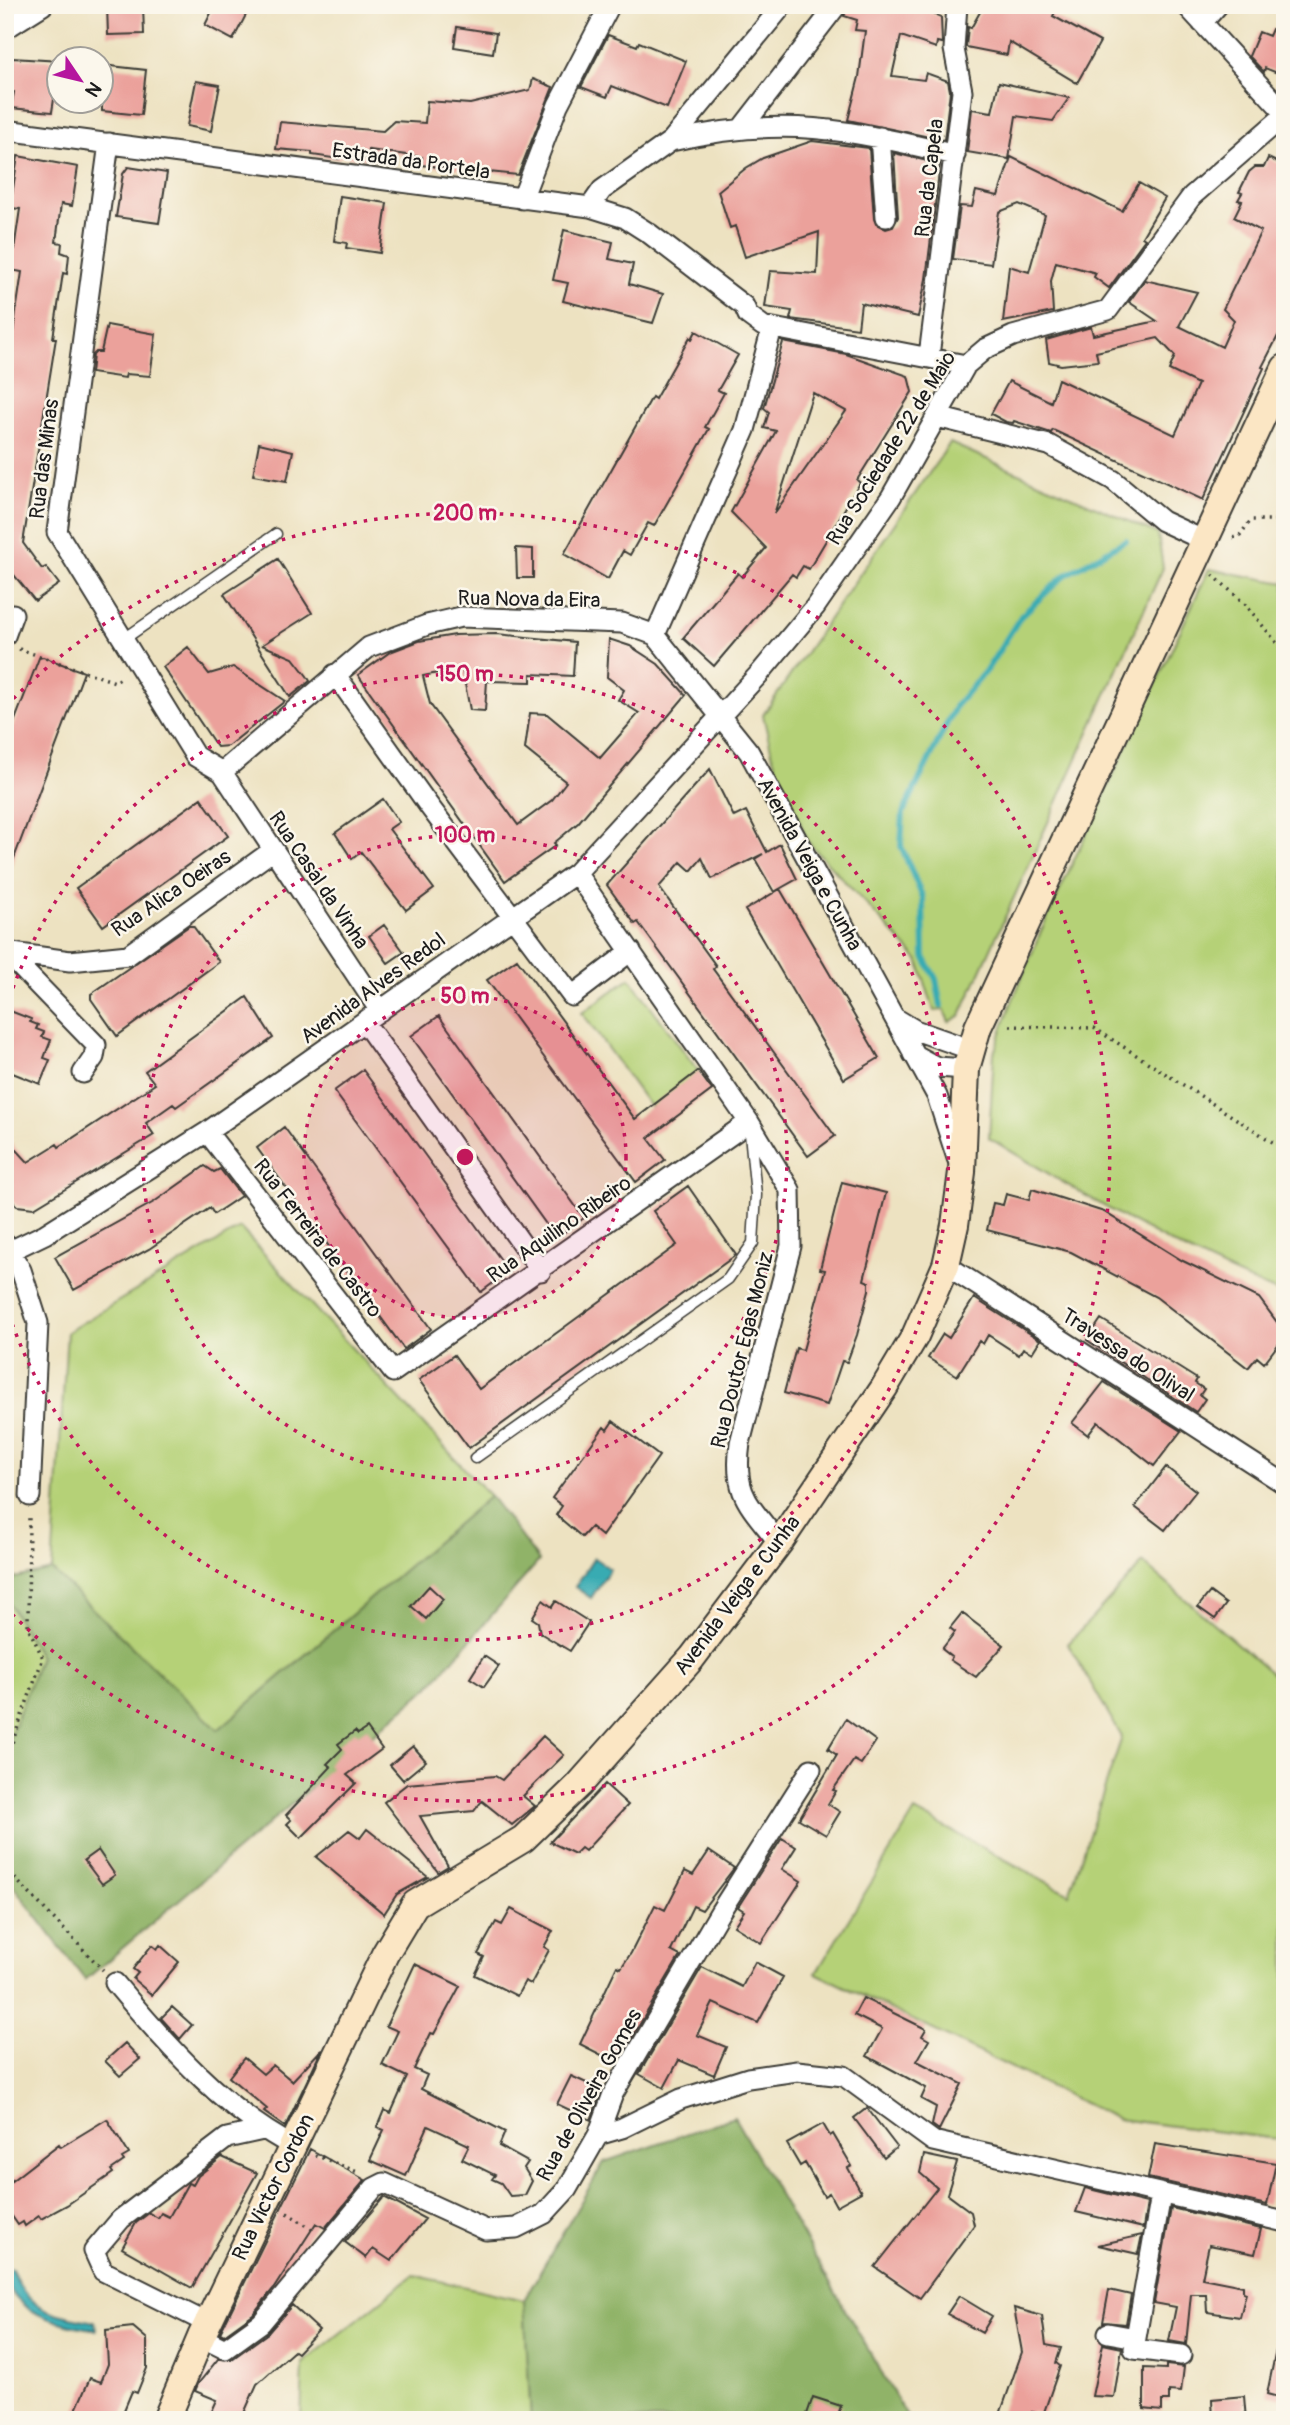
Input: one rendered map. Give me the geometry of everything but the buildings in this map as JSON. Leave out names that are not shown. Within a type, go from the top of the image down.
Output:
[{"type":"street","points":[[5,29],[43,5]]},
{"type":"street","points":[[522,199],[558,105],[610,5]]},
{"type":"street","points":[[590,207],[602,190],[671,141],[783,5]]},
{"type":"street","points":[[741,129],[837,5]]},
{"type":"street","name":"Rua da Capela","points":[[929,356],[962,91],[954,48],[957,5]]},
{"type":"street","points":[[1186,5],[1285,114]]},
{"type":"street","points":[[1202,23],[1218,5]]},
{"type":"street","name":"Rua Sociedade 22 de Maio","points":[[721,715],[815,607],[891,497],[966,365],[985,349],[1013,336],[1108,310],[1192,196],[1285,114]]},
{"type":"street","points":[[671,141],[741,129],[785,125],[830,128],[955,155]]},
{"type":"street","name":"Estrada da Portela","points":[[5,130],[590,207],[625,218],[650,234],[744,306],[755,320],[772,328]]},
{"type":"street","points":[[880,137],[886,217]]},
{"type":"street","name":"Rua das Minas","points":[[109,143],[57,532],[195,756],[222,772]]},
{"type":"street","points":[[721,715],[655,635],[745,430],[772,328],[966,365]]},
{"type":"street","points":[[962,1172],[969,1060],[984,1015],[1285,368]]},
{"type":"street","points":[[937,417],[1049,445],[1113,480],[1162,521],[1208,530]]},
{"type":"street","points":[[11,643],[13,614]]},
{"type":"street","name":"Rua Nova da Eira","points":[[222,772],[369,647],[427,625],[461,617],[622,623],[655,635]]},
{"type":"street","points":[[335,674],[572,996],[631,951]]},
{"type":"street","name":"Avenida Alves Redol","points":[[9,1246],[45,1234],[207,1132],[576,873],[721,715]]},
{"type":"street","name":"Avenida Veiga e Cunha","points":[[339,2050],[385,1954],[415,1904],[523,1839],[579,1785],[692,1658],[779,1543],[884,1388],[915,1335],[946,1265],[956,1225],[962,1172],[937,1096],[749,752],[721,715]]},
{"type":"street","name":"Rua Casal da Vinha","points":[[222,772],[373,1017],[541,1270]]},
{"type":"street","name":"Rua Alica Oeiras","points":[[6,952],[70,961],[128,955],[272,851]]},
{"type":"street","name":"Rua Doutor Egas Moniz","points":[[576,873],[749,1122],[790,1190],[791,1246],[740,1443],[736,1470],[744,1499],[779,1543]]},
{"type":"street","name":"Rua Alica Oeiras","points":[[6,952],[96,1045],[94,1057],[83,1073]]},
{"type":"street","points":[[894,1017],[969,1060]]},
{"type":"street","points":[[912,1053],[937,1067],[969,1060]]},
{"type":"street","name":"Rua Aquilino Ribeiro","points":[[393,1372],[749,1122]]},
{"type":"street","name":"Rua Ferreira de Castro","points":[[207,1132],[393,1372]]},
{"type":"street","points":[[9,1246],[38,1322],[30,1496]]},
{"type":"street","name":"Travessa do Olival","points":[[946,1265],[1285,1483]]},
{"type":"street","name":"Rua de Oliveira Gomes","points":[[384,2183],[486,2231],[516,2228],[544,2214],[567,2189],[598,2135],[613,2094],[720,1912],[811,1769]]},
{"type":"street","points":[[115,1983],[184,2060],[263,2130],[293,2146]]},
{"type":"street","name":"Rua Victor Cordon","points":[[166,2420],[204,2330],[339,2050]]},
{"type":"street","points":[[598,2135],[622,2128],[681,2099],[748,2078],[797,2071],[844,2076],[933,2141],[1285,2222]]},
{"type":"street","points":[[263,2130],[227,2138],[121,2219],[94,2251],[103,2271],[204,2330],[225,2349],[252,2329],[373,2188],[384,2183]]},
{"type":"street","points":[[1161,2195],[1134,2349],[1181,2355]]},
{"type":"street","points":[[1108,2333],[1136,2338]]},
{"type":"lane","points":[[124,639],[276,534]]},
{"type":"lane","points":[[475,1458],[728,1279],[753,1243],[756,1195],[749,1122]]},
{"type":"path","points":[[1208,530],[1227,540],[1240,535],[1251,520],[1285,520]]},
{"type":"path","points":[[1190,568],[1216,576],[1245,604],[1285,653]]},
{"type":"path","points":[[11,643],[115,682],[139,667]]},
{"type":"path","points":[[1010,1026],[1094,1028],[1285,1150]]},
{"type":"path","points":[[5,1762],[43,1658],[28,1627],[30,1496]]},
{"type":"path","points":[[5,1868],[75,1937],[115,1983]]},
{"type":"path","points":[[293,2146],[384,2183]]},
{"type":"path","points":[[267,2200],[330,2240]]},
{"type":"green space","points":[[950,443],[1158,534],[1163,568],[964,1008],[960,1016],[949,1022],[944,1010],[934,1011],[918,960],[808,842],[773,758],[763,715]]},
{"type":"green space","points":[[1209,569],[1285,583],[1285,1295],[1171,1243],[989,1138],[994,1053],[1011,1004],[1041,931]]},
{"type":"green space","points":[[630,978],[699,1072],[651,1108],[582,1013]]},
{"type":"green space","points":[[240,1228],[490,1496],[218,1730],[52,1570],[67,1332]]},
{"type":"green space","points":[[490,1496],[539,1561],[429,1687],[85,1980],[5,1875],[5,1750],[40,1657],[5,1596],[5,1580],[52,1570],[218,1730]]},
{"type":"green space","points":[[1143,1563],[1285,1685],[1285,2140],[1117,2119],[816,1973],[915,1811],[1069,1894],[1122,1737],[1068,1644]]},
{"type":"green space","points":[[5,1596],[40,1657],[5,1750]]},
{"type":"green space","points":[[734,2117],[909,2420],[531,2420],[524,2300],[604,2162]]},
{"type":"green space","points":[[413,2275],[524,2300],[531,2420],[301,2420],[303,2363]]},
{"type":"water","points":[[594,1558],[610,1569],[591,1598],[575,1587]]},
{"type":"water","points":[[5,2267],[12,2269],[18,2284],[34,2303],[55,2313],[95,2322],[96,2330],[51,2319],[24,2306],[7,2283]]},
{"type":"waterway","points":[[941,1006],[936,979],[924,957],[923,898],[901,846],[903,813],[956,705],[988,668],[1021,616],[1064,576],[1126,540]]}]
